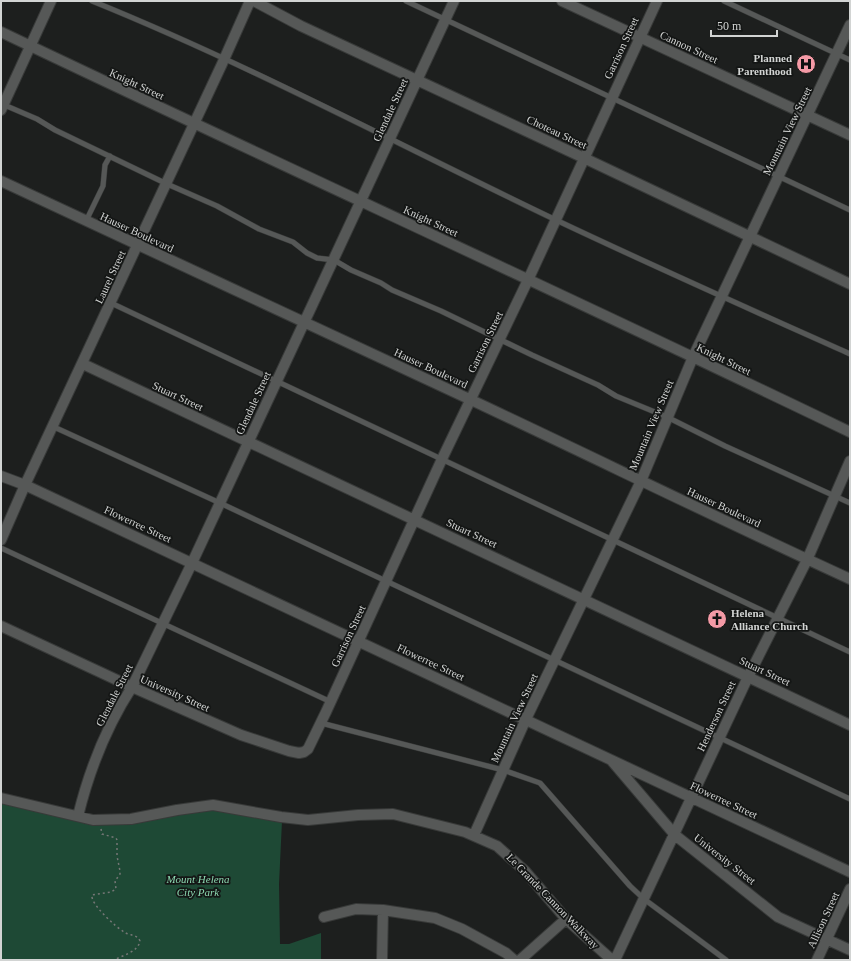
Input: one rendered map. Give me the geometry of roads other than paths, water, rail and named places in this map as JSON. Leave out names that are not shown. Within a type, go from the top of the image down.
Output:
[{"type":"street","points":[[2,106],[51,1]]},
{"type":"street","name":"Laurel Street","points":[[1,540],[25,485],[54,427],[167,184],[250,1]]},
{"type":"street","name":"Choteau Street","points":[[254,1],[300,26],[850,284]]},
{"type":"street","name":"Glendale Street","points":[[78,816],[93,764],[120,706],[132,687],[192,563],[454,1]]},
{"type":"street","name":"Cannon Street","points":[[562,1],[850,135]]},
{"type":"street","name":"Garrison Street","points":[[299,753],[308,749],[331,702],[442,459],[528,280],[639,37],[657,1]]},
{"type":"street","name":"Mountain View Street","points":[[474,835],[526,719],[640,481],[693,357],[850,25]]},
{"type":"street","name":"Knight Street","points":[[1,32],[850,432]]},
{"type":"street","name":"Hauser Boulevard","points":[[1,181],[138,246],[305,322],[850,579]]},
{"type":"street","name":"Stuart Street","points":[[83,364],[850,725]]},
{"type":"street","name":"Henderson Street","points":[[614,960],[675,835],[748,677],[807,560],[850,461]]},
{"type":"street","name":"Flowerree Street","points":[[1,476],[25,485],[850,872]]},
{"type":"street","name":"University Street","points":[[1,626],[132,687],[241,735],[288,751],[299,753]]},
{"type":"street","name":"University Street","points":[[609,758],[675,835],[778,916],[850,950]]},
{"type":"street","points":[[1,798],[102,820],[131,819],[212,805],[281,818],[308,820],[358,815],[393,814],[465,832],[498,846],[525,871],[566,919],[614,960]]},
{"type":"street","name":"Allison Street","points":[[817,960],[850,889]]},
{"type":"street","points":[[324,917],[356,909],[383,910],[434,918],[462,929],[506,953],[514,960]]},
{"type":"street","points":[[382,960],[383,910]]},
{"type":"street","points":[[520,960],[566,919]]},
{"type":"lane","points":[[92,1],[224,59],[555,219],[850,354]]},
{"type":"lane","points":[[406,1],[850,210]]},
{"type":"lane","points":[[724,1],[850,60]]},
{"type":"lane","points":[[2,106],[37,119],[55,130],[167,184],[217,206],[259,229],[293,242],[317,258],[334,260],[392,290],[500,338],[532,355],[593,382],[616,396],[667,417],[725,446],[850,503]]},
{"type":"lane","points":[[86,221],[103,186],[106,165],[110,156]]},
{"type":"lane","points":[[111,303],[850,652]]},
{"type":"lane","points":[[54,427],[220,503],[850,799]]},
{"type":"lane","points":[[1,548],[331,702]]},
{"type":"lane","points":[[321,723],[503,770],[540,783],[630,886],[644,899],[726,960]]},
{"type":"place","name":"Planned Parenthood","points":[[806,64]]},
{"type":"place","name":"Helena Alliance Church","points":[[717,619]]},
{"type":"park label","name":"Mount Helena City Park","points":[[198,885]]}]
